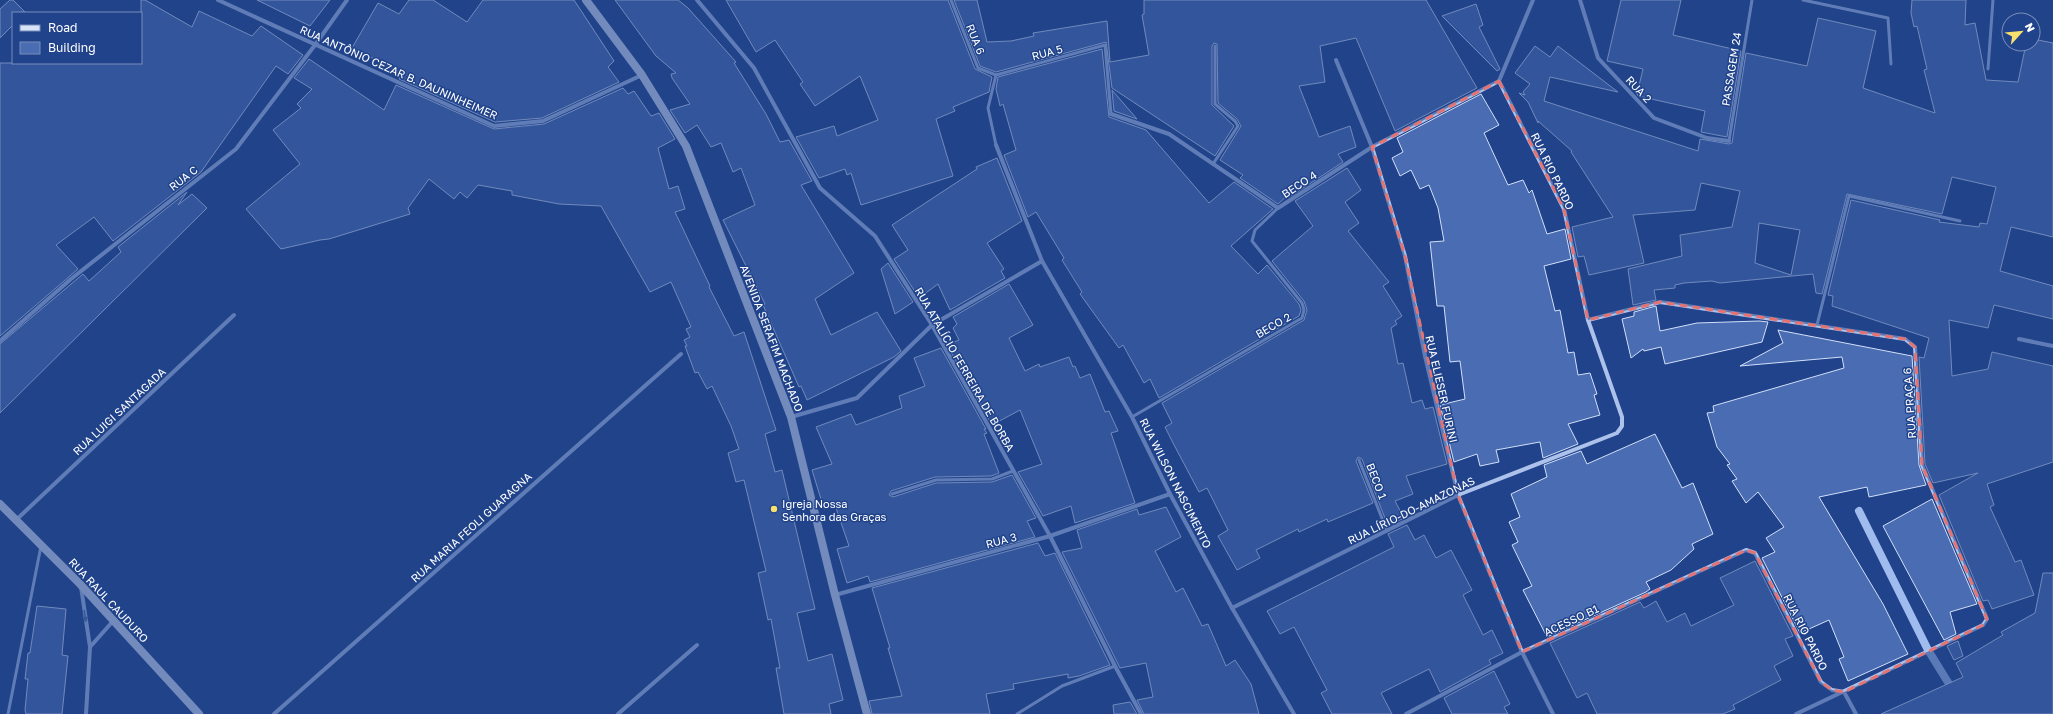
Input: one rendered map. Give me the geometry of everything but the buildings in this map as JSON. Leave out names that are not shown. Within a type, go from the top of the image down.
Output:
[{"type":"street","name":"RUA ANTÔNIO CEZAR B. DAUNINHEIMER","points":[[218,0],[494,126],[542,120],[642,75]]},
{"type":"street","name":"RUA C","points":[[0,341],[71,279],[236,149],[315,45],[347,0]]},
{"type":"street","name":"AVENIDA SERAFIM MACHADO","points":[[586,0],[642,75],[686,146],[791,417],[835,595],[867,714]]},
{"type":"street","name":"RUA ATALÍCIO FERREIRA DE BORBA","points":[[697,0],[754,68],[820,188],[875,236],[932,325],[1050,536],[1115,666],[1141,714]]},
{"type":"street","points":[[1499,81],[1533,0]]},
{"type":"street","name":"RUA 2","points":[[1580,0],[1598,58],[1654,118],[1707,138],[1729,141]]},
{"type":"street","name":"RUA ELIESER FURINI","points":[[1336,60],[1372,147],[1405,256],[1425,356],[1458,495],[1522,652],[1553,714]]},
{"type":"street","name":"BECO 4","points":[[1111,114],[1170,134],[1212,165],[1278,208],[1372,147],[1499,81]]},
{"type":"street","name":"RUA RIO PARDO","points":[[1499,81],[1564,209],[1588,320],[1622,417],[1622,426]]},
{"type":"street","name":"RUA WILSON NASCIMENTO","points":[[996,145],[1042,261],[1132,417],[1170,494],[1232,608],[1294,714]]},
{"type":"street","points":[[791,417],[857,398],[932,325],[1042,261]]},
{"type":"street","name":"RUA PRAÇA 6","points":[[1588,320],[1660,302],[1905,339],[1914,347],[1922,465],[1987,619],[1983,625],[1844,692]]},
{"type":"street","name":"RUA LUIGI SANTAGADA","points":[[16,520],[234,315]]},
{"type":"street","points":[[2019,339],[2053,346]]},
{"type":"street","name":"RUA MARIA FEOLI GUARAGNA","points":[[274,714],[681,354]]},
{"type":"street","name":"RUA LÍRIO-DO-AMAZONAS","points":[[1232,608],[1458,495],[1617,433],[1622,426]]},
{"type":"street","name":"RUA 3","points":[[835,595],[1050,536],[1170,494]]},
{"type":"street","name":"RUA RAUL CAUDURO","points":[[0,504],[80,584],[199,714]]},
{"type":"street","name":"RUA RIO PARDO","points":[[1746,550],[1756,553],[1821,682],[1832,690],[1844,692]]},
{"type":"street","name":"ACESSO B1","points":[[1406,714],[1522,652],[1746,550]]},
{"type":"street","points":[[80,584],[90,647],[86,714]]},
{"type":"street","points":[[90,647],[114,620]]},
{"type":"street","points":[[618,714],[697,645]]},
{"type":"street","points":[[1796,714],[1844,692],[1856,714]]},
{"type":"lane","name":"RUA 6","points":[[951,0],[978,68],[996,75]]},
{"type":"lane","name":"PASSAGEM 24","points":[[1729,141],[1752,0]]},
{"type":"lane","points":[[1803,0],[1888,18],[1891,64]]},
{"type":"lane","points":[[1988,69],[1993,0]]},
{"type":"lane","name":"RUA 5","points":[[996,75],[1105,45],[1111,114]]},
{"type":"lane","points":[[1212,165],[1238,126],[1235,121],[1215,104],[1215,46]]},
{"type":"lane","points":[[996,75],[988,108],[996,145]]},
{"type":"lane","points":[[1817,325],[1850,196],[1960,221]]},
{"type":"lane","name":"BECO 2","points":[[1132,417],[1302,318],[1304,310],[1302,302],[1252,241],[1255,230],[1278,208]]},
{"type":"lane","name":"BECO 1","points":[[1359,460],[1387,531]]},
{"type":"lane","points":[[892,494],[936,480],[992,479],[1014,470]]},
{"type":"lane","points":[[8,714],[41,546]]},
{"type":"lane","points":[[1017,714],[1062,686],[1115,666]]},
{"type":"highlighted area","points":[[1499,81],[1564,209],[1588,320],[1660,302],[1905,339],[1915,347],[1922,465],[1987,619],[1983,625],[1844,692],[1832,690],[1821,682],[1755,553],[1746,550],[1522,652],[1458,495],[1405,256],[1372,147]]},
{"type":"waterway","points":[[1859,511],[1928,650],[1954,692]]},
{"type":"place","name":"Igreja Nossa Senhora das Graças","points":[[774,509]]}]
